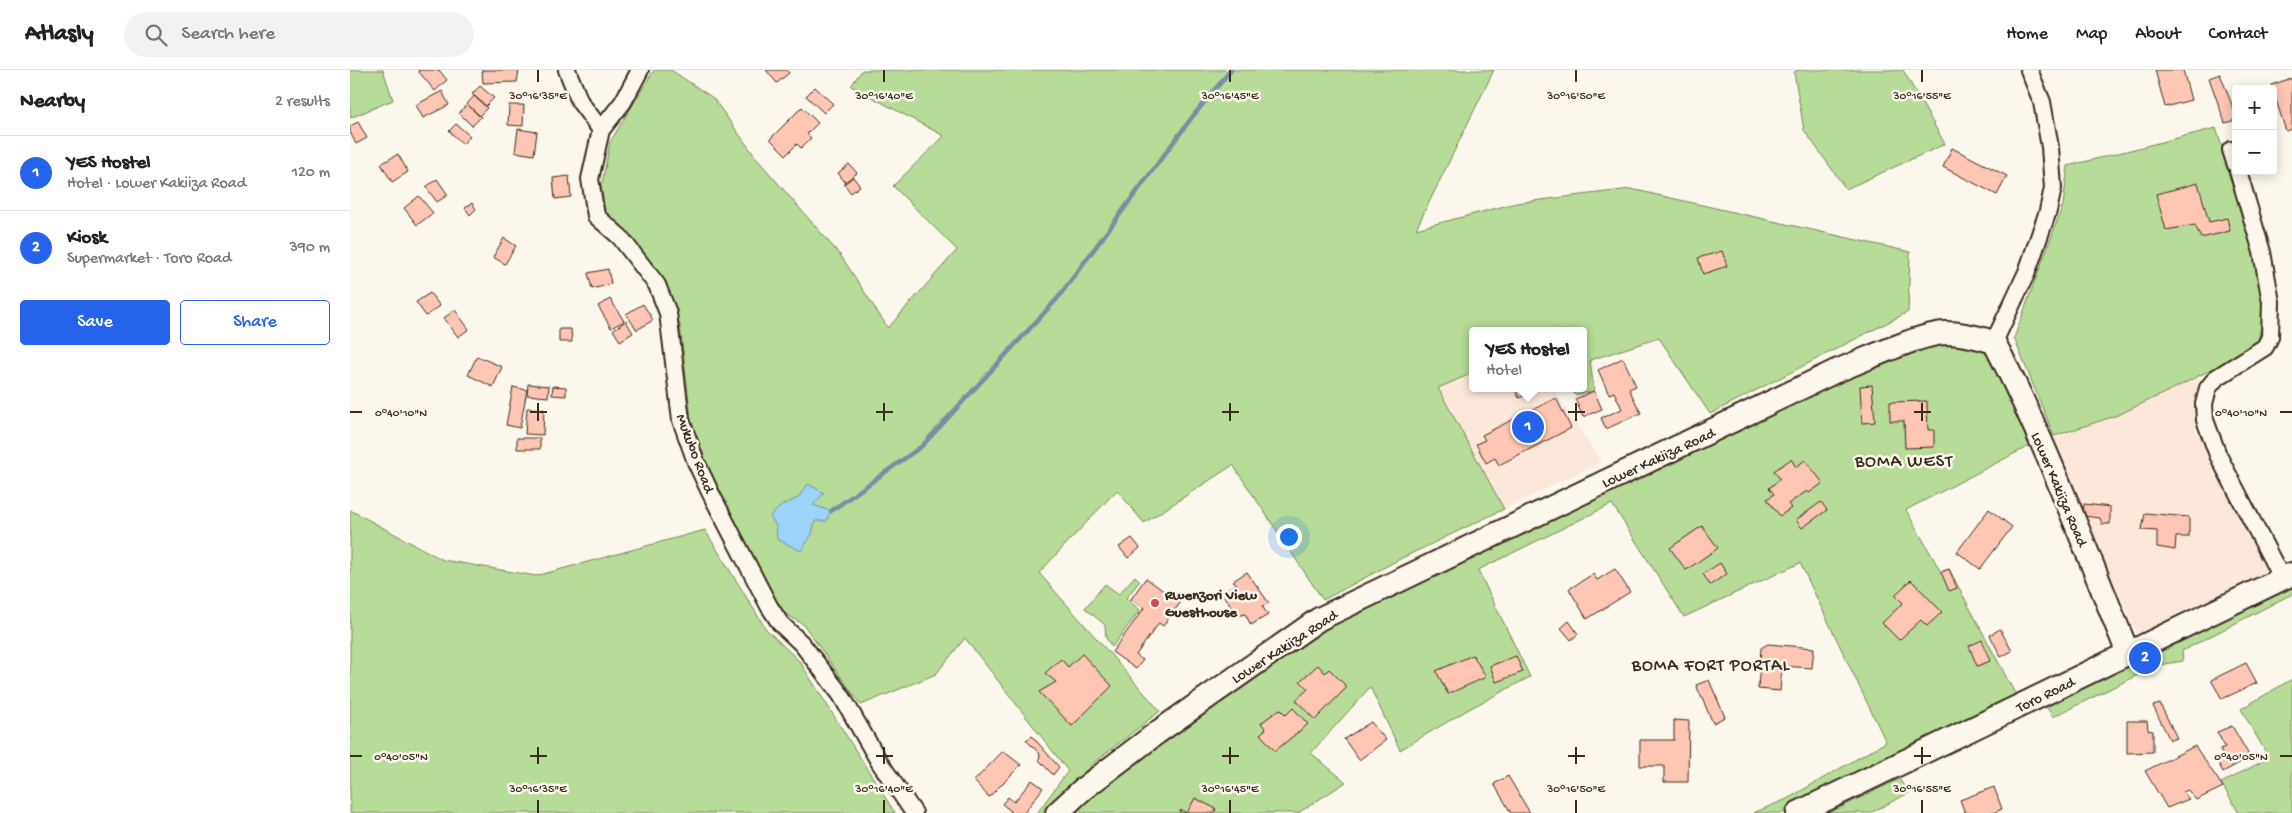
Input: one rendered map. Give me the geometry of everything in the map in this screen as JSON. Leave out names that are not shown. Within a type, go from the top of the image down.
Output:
[{"type":"main road","name":"Lower Kakiiza Road","points":[[1057,813],[1083,789],[1158,732],[1319,619],[1836,371],[1919,339],[1943,333],[1961,333],[1994,342],[2045,453],[2128,653]]},
{"type":"main road","name":"Toro Road","points":[[1798,813],[2287,577]]},
{"type":"street","points":[[567,70],[580,102],[600,130],[623,102],[640,70]]},
{"type":"street","points":[[1994,342],[2027,272],[2048,211],[2053,188],[2050,146],[2042,102],[2029,70]]},
{"type":"street","name":"Mukubo Road","points":[[600,130],[590,180],[596,216],[620,237],[657,285],[668,313],[681,420],[703,477],[769,606],[780,623],[802,644],[841,695],[880,763],[914,813]]},
{"type":"street","points":[[2239,175],[2262,252],[2271,302],[2270,337],[2265,347],[2216,378],[2208,388],[2204,404],[2205,420],[2218,455],[2287,577]]},
{"type":"shaded area","points":[[1469,374],[1469,392],[1556,392],[1601,462],[1504,509],[1438,388]]},
{"type":"shaded area","points":[[2199,376],[2195,427],[2270,574],[2140,639],[2061,470],[2054,436],[2118,415]]},
{"type":"green space","points":[[383,70],[393,100],[350,118],[350,71]]},
{"type":"green space","points":[[654,70],[671,70],[713,98],[757,159],[841,256],[888,328],[957,250],[893,186],[944,136],[851,86],[862,70],[1494,70],[1416,229],[1516,203],[1631,189],[1910,252],[1908,312],[1710,414],[1659,338],[1590,360],[1594,391],[1575,395],[1573,392],[1587,392],[1587,327],[1469,327],[1469,375],[1438,388],[1504,509],[1400,559],[1323,600],[1233,465],[1144,523],[1117,490],[1039,573],[1160,711],[1091,765],[1046,813],[1037,813],[1068,771],[965,638],[936,674],[861,705],[803,624],[780,611],[693,436],[680,326],[657,271],[606,215],[601,189],[610,142]]},
{"type":"green space","points":[[1799,70],[1903,70],[1945,144],[1846,189],[1804,130],[1794,72]]},
{"type":"green space","points":[[2216,128],[2255,254],[2265,308],[2257,346],[2118,415],[2054,436],[2014,338],[2063,205],[2068,166]]},
{"type":"green space","points":[[1962,340],[1986,351],[1999,370],[2029,446],[1906,510],[1941,572],[1949,569],[2019,701],[1796,813],[1753,813],[1787,799],[1886,742],[1800,563],[1684,617],[1612,504],[1478,570],[1530,677],[1469,709],[1400,750],[1370,687],[1311,753],[1346,782],[1298,813],[1066,813],[1147,743],[1338,617],[1836,376],[1940,341]]},
{"type":"green space","points":[[350,510],[443,560],[536,576],[705,530],[766,629],[800,662],[895,813],[350,813]]},
{"type":"green space","points":[[1135,576],[1140,581],[1126,598],[1140,610],[1112,647],[1106,638],[1105,625],[1085,608],[1105,584],[1119,594]]},
{"type":"green space","points":[[2292,582],[2292,594],[2182,651],[2183,661],[2158,665],[2053,717],[2044,703]]},
{"type":"green space","points":[[2292,679],[2292,813],[2239,813],[2221,783],[2269,758],[2241,709]]},
{"type":"green space","points":[[1899,779],[1909,793],[1870,813],[1829,813]]},
{"type":"water","points":[[808,484],[824,493],[813,505],[831,511],[826,521],[815,521],[812,534],[801,551],[777,539],[776,526],[770,516],[782,505],[798,498]]},
{"type":"building","points":[[419,70],[439,70],[447,80],[435,91]]},
{"type":"building","points":[[482,70],[519,70],[517,82],[483,83]]},
{"type":"building","points":[[766,70],[787,70],[789,73],[777,83]]},
{"type":"building","points":[[2155,70],[2183,70],[2191,100],[2165,107]]},
{"type":"building","points":[[2220,74],[2232,105],[2232,121],[2225,123],[2209,78]]},
{"type":"building","points":[[2292,78],[2292,129],[2286,131],[2277,103],[2277,85],[2271,85]]},
{"type":"building","points":[[480,86],[494,98],[486,106],[472,94]]},
{"type":"building","points":[[815,87],[833,104],[824,113],[806,96]]},
{"type":"building","points":[[442,91],[449,105],[423,118],[416,105]]},
{"type":"building","points":[[474,96],[487,108],[479,116],[467,104]]},
{"type":"building","points":[[467,104],[481,117],[472,126],[459,113]]},
{"type":"building","points":[[509,105],[524,105],[523,126],[508,125]]},
{"type":"building","points":[[802,107],[818,123],[807,134],[811,138],[801,148],[797,144],[786,155],[770,139]]},
{"type":"building","points":[[358,122],[367,138],[356,144],[350,132],[350,126]]},
{"type":"building","points":[[456,124],[470,136],[463,144],[449,131]]},
{"type":"building","points":[[518,129],[537,132],[534,155],[515,152]]},
{"type":"building","points":[[1952,148],[2007,176],[1997,195],[1943,167]]},
{"type":"building","points":[[398,154],[408,172],[392,182],[381,164]]},
{"type":"building","points":[[849,164],[857,173],[845,182],[838,173]]},
{"type":"building","points":[[569,176],[571,197],[555,199],[553,178]]},
{"type":"building","points":[[853,177],[860,186],[851,193],[844,184]]},
{"type":"building","points":[[437,179],[448,195],[437,202],[426,187]]},
{"type":"building","points":[[2198,183],[2209,222],[2227,218],[2230,231],[2201,238],[2195,225],[2166,230],[2156,194]]},
{"type":"building","points":[[419,196],[433,213],[417,225],[404,208]]},
{"type":"building","points":[[472,203],[476,209],[470,215],[465,208]]},
{"type":"building","points":[[504,238],[516,246],[505,264],[493,257]]},
{"type":"building","points":[[1722,251],[1727,266],[1703,274],[1698,258]]},
{"type":"building","points":[[608,269],[611,284],[592,289],[588,273]]},
{"type":"building","points":[[430,293],[440,306],[426,316],[416,302]]},
{"type":"building","points":[[610,299],[624,321],[611,328],[598,306]]},
{"type":"building","points":[[643,304],[653,320],[637,330],[626,314]]},
{"type":"building","points":[[455,310],[469,329],[458,337],[444,318]]},
{"type":"building","points":[[626,321],[633,333],[620,341],[613,330]]},
{"type":"building","points":[[559,329],[571,329],[572,342],[559,342]]},
{"type":"building","points":[[477,356],[502,367],[493,387],[468,375]]},
{"type":"building","points":[[1623,358],[1636,386],[1629,389],[1641,413],[1606,429],[1601,418],[1622,409],[1614,392],[1609,394],[1598,370]]},
{"type":"building","points":[[528,384],[549,386],[548,397],[527,395]]},
{"type":"building","points":[[1872,385],[1875,422],[1862,423],[1860,386]]},
{"type":"building","points":[[553,386],[566,387],[566,396],[552,395]]},
{"type":"building","points":[[513,387],[527,390],[520,428],[506,425]]},
{"type":"building","points":[[1594,391],[1602,409],[1583,417],[1575,399]]},
{"type":"building","points":[[1516,392],[1531,392],[1519,398]]},
{"type":"building","points":[[1556,398],[1571,428],[1499,465],[1495,458],[1486,463],[1476,444],[1485,440],[1482,435]]},
{"type":"building","points":[[1927,401],[1928,430],[1934,430],[1934,447],[1905,448],[1904,421],[1890,421],[1890,402]]},
{"type":"building","points":[[527,408],[544,409],[543,435],[525,434]]},
{"type":"building","points":[[517,438],[540,438],[540,449],[517,449]]},
{"type":"building","points":[[1791,459],[1796,467],[1805,460],[1823,483],[1788,504],[1791,508],[1780,516],[1767,499],[1774,494],[1769,488],[1780,479],[1774,471]]},
{"type":"building","points":[[1821,502],[1827,510],[1802,528],[1796,520]]},
{"type":"building","points":[[2084,504],[2110,507],[2110,524],[2102,524],[2100,518],[2083,516]]},
{"type":"building","points":[[1989,509],[2012,527],[1980,569],[1957,552]]},
{"type":"building","points":[[2145,513],[2189,517],[2189,537],[2176,537],[2175,550],[2157,547],[2157,531],[2142,530]]},
{"type":"building","points":[[1702,526],[1718,548],[1686,570],[1670,548]]},
{"type":"building","points":[[1132,538],[1140,548],[1128,558],[1119,547]]},
{"type":"building","points":[[1720,563],[1727,574],[1710,585],[1703,574]]},
{"type":"building","points":[[1615,569],[1630,592],[1587,619],[1569,589],[1593,574],[1597,580]]},
{"type":"building","points":[[1949,569],[1957,588],[1949,591],[1941,572]]},
{"type":"building","points":[[1247,572],[1269,603],[1262,606],[1268,615],[1251,625],[1245,614],[1238,616],[1221,592],[1237,584],[1233,581]]},
{"type":"building","points":[[1146,578],[1180,603],[1163,626],[1159,623],[1136,655],[1143,660],[1136,669],[1112,652],[1144,608],[1131,599]]},
{"type":"building","points":[[1911,580],[1942,612],[1927,626],[1921,620],[1899,640],[1882,623],[1903,603],[1895,595]]},
{"type":"building","points":[[1569,621],[1578,634],[1571,640],[1561,628]]},
{"type":"building","points":[[2000,629],[2012,651],[2001,657],[1990,635]]},
{"type":"building","points":[[1982,640],[1990,661],[1977,666],[1969,646]]},
{"type":"building","points":[[1768,644],[1814,648],[1812,668],[1782,666],[1780,691],[1758,689],[1761,648]]},
{"type":"building","points":[[1082,654],[1112,686],[1072,726],[1039,692],[1056,682],[1045,673],[1061,659],[1068,667]]},
{"type":"building","points":[[1473,655],[1486,677],[1448,694],[1436,671]]},
{"type":"building","points":[[1516,656],[1523,672],[1496,682],[1490,666]]},
{"type":"building","points":[[2246,663],[2257,683],[2222,699],[2211,680]]},
{"type":"building","points":[[1318,665],[1325,673],[1329,669],[1347,687],[1315,720],[1296,700],[1308,689],[1300,681]]},
{"type":"building","points":[[1709,680],[1725,717],[1713,723],[1696,685]]},
{"type":"building","points":[[2160,704],[2177,738],[2170,740],[2153,706]]},
{"type":"building","points":[[1293,708],[1308,724],[1275,751],[1260,734],[1266,729],[1261,723],[1280,709],[1286,715]]},
{"type":"building","points":[[1674,720],[1689,721],[1688,782],[1664,782],[1664,766],[1640,766],[1640,740],[1674,740]]},
{"type":"building","points":[[2127,721],[2147,721],[2148,730],[2153,731],[2153,752],[2127,753]]},
{"type":"building","points":[[1371,722],[1386,740],[1359,760],[1344,739]]},
{"type":"building","points":[[2232,726],[2250,757],[2223,772],[2216,759],[2222,755],[2220,749],[2225,747],[2217,732]]},
{"type":"building","points":[[1032,736],[1059,767],[1053,775],[1039,760],[1040,754],[1026,740]]},
{"type":"building","points":[[2195,746],[2223,787],[2196,800],[2188,790],[2183,792],[2189,799],[2167,808],[2145,771]]},
{"type":"building","points":[[1003,751],[1021,765],[989,797],[974,781]]},
{"type":"building","points":[[1508,776],[1530,813],[1511,813],[1494,784]]},
{"type":"building","points":[[1032,780],[1043,788],[1024,813],[1009,813],[1011,811],[1002,804],[1008,797],[1014,802]]},
{"type":"building","points":[[1994,787],[2002,809],[1993,813],[1965,813],[1960,800]]},
{"type":"building","points":[[1195,798],[1216,809],[1214,813],[1187,813]]},
{"type":"waterway","points":[[831,511],[922,446],[1057,299],[1193,116],[1231,70]]},
{"type":"place","name":"YES Hostel","points":[[1528,427]]},
{"type":"place","name":"Rwenzori View Guesthouse","points":[[1155,603]]},
{"type":"place","name":"Kiosk","points":[[2145,658]]},
{"type":"district","name":"BOMA WEST","points":[[1904,460]]},
{"type":"district","name":"BOMA FORT PORTAL","points":[[1711,664]]}]
